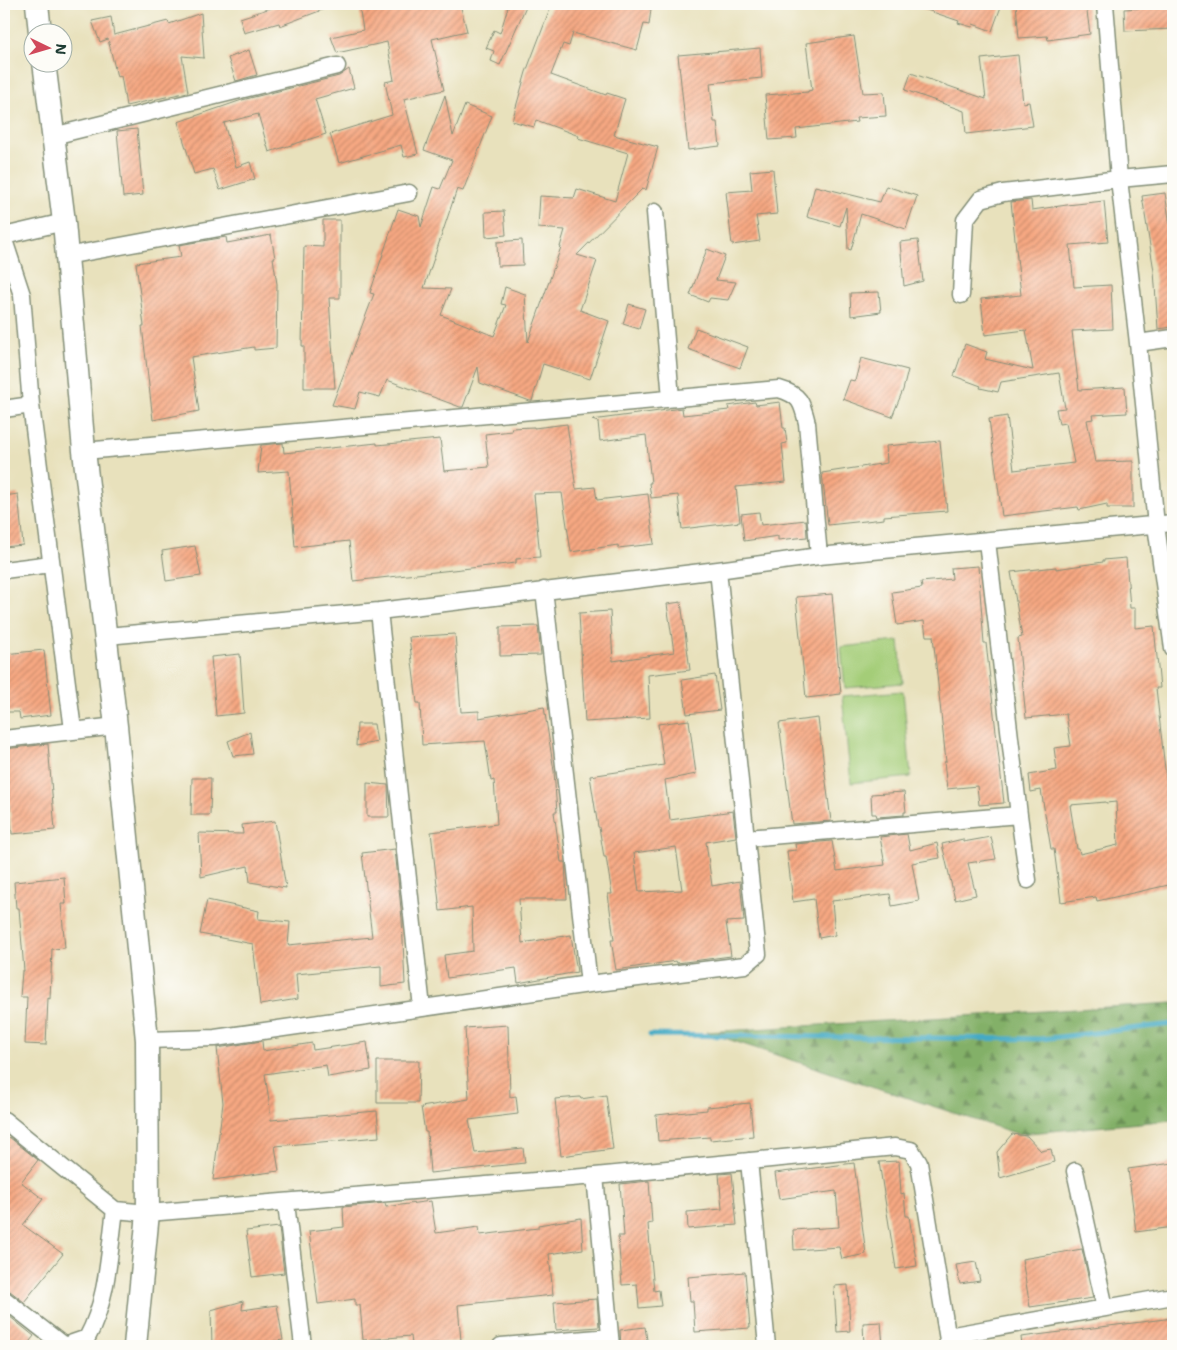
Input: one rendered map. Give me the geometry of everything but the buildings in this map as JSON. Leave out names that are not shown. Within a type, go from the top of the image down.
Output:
[{"type":"street","points":[[37,4],[39,22]]},
{"type":"street","points":[[1105,4],[1119,178],[1156,525],[1173,649]]},
{"type":"street","points":[[52,136],[337,66]]},
{"type":"street","points":[[45,72],[64,222],[84,451],[107,636],[147,1040],[148,1213],[136,1346]]},
{"type":"street","points":[[961,295],[965,220],[981,200],[1003,193],[1119,178],[1173,174]]},
{"type":"street","points":[[66,256],[409,193]]},
{"type":"street","points":[[655,212],[671,398]]},
{"type":"street","points":[[64,222],[4,238],[22,295],[30,405],[73,730]]},
{"type":"street","points":[[1138,343],[1173,338]]},
{"type":"street","points":[[84,451],[779,389],[794,393],[802,404],[807,423],[819,556]]},
{"type":"street","points":[[4,409],[30,405]]},
{"type":"street","points":[[107,636],[379,611],[819,556],[1173,523]]},
{"type":"street","points":[[987,541],[1028,880]]},
{"type":"street","points":[[4,570],[51,564]]},
{"type":"street","points":[[147,1040],[214,1038],[589,984],[745,965],[758,954],[718,570]]},
{"type":"street","points":[[544,590],[589,984]]},
{"type":"street","points":[[379,611],[422,1008]]},
{"type":"street","points":[[4,739],[116,726]]},
{"type":"street","points":[[747,838],[1019,814]]},
{"type":"street","points":[[4,1120],[115,1210],[148,1213],[595,1176],[895,1147],[911,1150],[919,1163],[948,1341],[1105,1308],[1173,1296]]},
{"type":"street","points":[[749,1161],[767,1346]]},
{"type":"street","points":[[1075,1171],[1105,1308]]},
{"type":"street","points":[[501,1346],[610,1342],[595,1176]]},
{"type":"street","points":[[286,1202],[303,1346]]},
{"type":"street","points":[[4,1299],[64,1346],[87,1338],[96,1321],[105,1283],[115,1210]]},
{"type":"green space","points":[[899,641],[903,683],[845,688],[841,647]]},
{"type":"green space","points":[[903,691],[911,777],[851,783],[842,696]]},
{"type":"green space","points":[[1173,1003],[1173,1120],[1018,1134],[706,1032]]},
{"type":"waterway","points":[[650,1035],[1041,1039],[1173,1024]]}]
